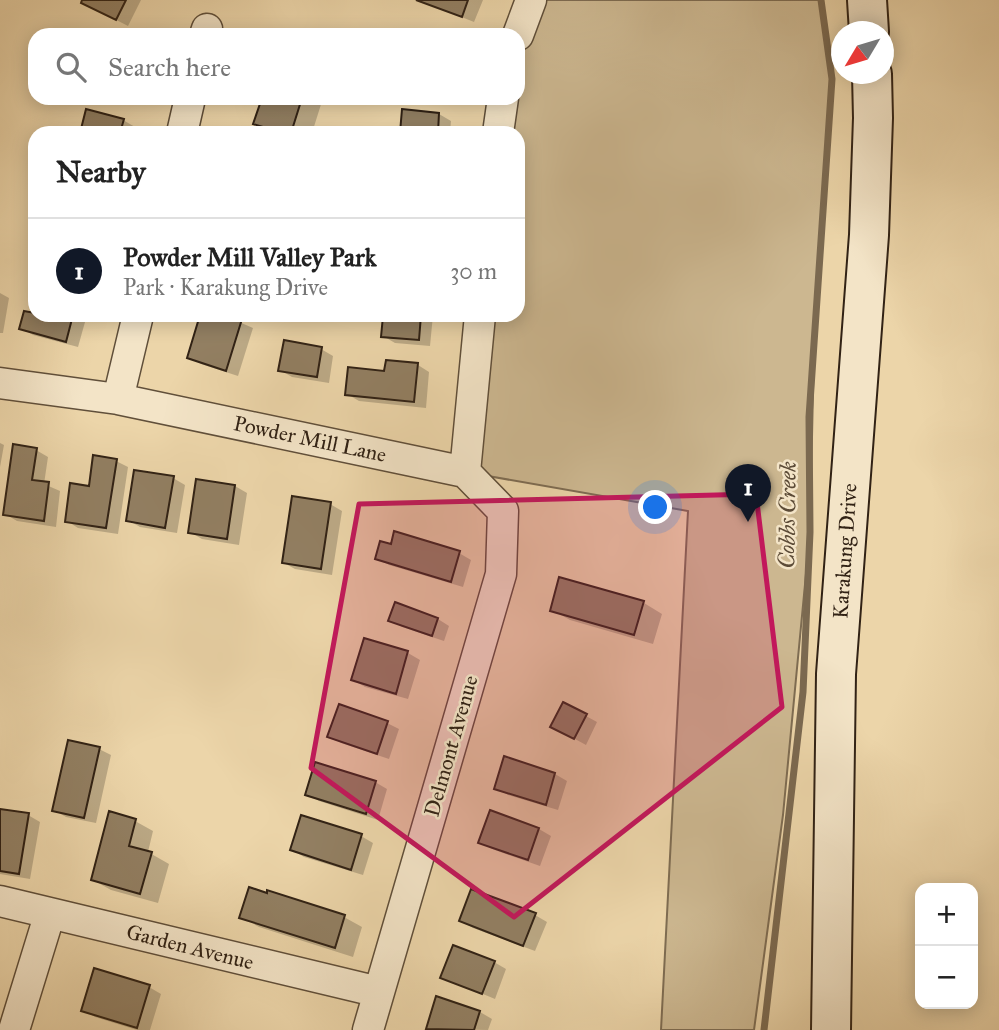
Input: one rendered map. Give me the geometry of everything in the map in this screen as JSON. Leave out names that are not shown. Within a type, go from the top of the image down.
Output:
[{"type":"street","points":[[521,28],[531,0]]},
{"type":"street","points":[[867,0],[868,21]]},
{"type":"street","name":"Karakung Drive","points":[[831,1030],[836,674],[869,235],[872,84]]},
{"type":"street","points":[[184,126],[188,105]]},
{"type":"street","points":[[499,126],[502,105]]},
{"type":"street","points":[[118,399],[136,322]]},
{"type":"street","points":[[465,472],[480,322]]},
{"type":"street","name":"Powder Mill Lane","points":[[0,383],[118,399],[465,472]]},
{"type":"street","name":"Delmont Avenue","points":[[368,1030],[501,574],[503,511],[465,472]]},
{"type":"street","name":"Garden Avenue","points":[[0,901],[379,992]]},
{"type":"street","points":[[15,1030],[50,913]]},
{"type":"highlighted area","points":[[756,494],[782,707],[514,917],[311,768],[359,504]]},
{"type":"shaded area","points":[[531,0],[821,0],[832,84],[814,342],[810,532],[783,815],[754,1030],[661,1030],[688,511],[465,472],[479,322],[525,322],[525,126],[499,126],[502,105],[525,105],[525,28],[521,28]]},
{"type":"building","points":[[82,0],[126,0],[116,20],[81,3]]},
{"type":"building","points":[[416,0],[468,0],[462,17]]},
{"type":"building","points":[[260,105],[300,105],[293,126],[253,124]]},
{"type":"building","points":[[86,109],[124,119],[122,126],[82,126]]},
{"type":"building","points":[[402,109],[439,113],[438,126],[401,126]]},
{"type":"building","points":[[24,311],[28,312],[28,322],[71,322],[66,342],[19,329]]},
{"type":"building","points":[[198,322],[241,322],[226,371],[187,358]]},
{"type":"building","points":[[382,322],[420,322],[419,340],[381,337]]},
{"type":"building","points":[[284,340],[322,347],[317,377],[278,371]]},
{"type":"building","points":[[386,360],[418,363],[414,402],[345,395],[348,367],[384,371]]},
{"type":"building","points":[[13,444],[37,448],[32,480],[49,482],[44,521],[3,515]]},
{"type":"building","points":[[93,455],[117,459],[106,528],[65,522],[70,483],[89,486]]},
{"type":"building","points":[[134,470],[174,476],[165,528],[126,521]]},
{"type":"building","points":[[196,479],[235,485],[227,539],[188,533]]},
{"type":"building","points":[[292,496],[331,502],[321,569],[282,563]]},
{"type":"building","points":[[394,531],[460,551],[451,582],[375,559],[380,541],[391,544]]},
{"type":"building","points":[[559,577],[644,601],[634,635],[550,611]]},
{"type":"building","points":[[395,602],[438,618],[432,636],[388,621]]},
{"type":"building","points":[[364,638],[408,651],[396,694],[351,680]]},
{"type":"building","points":[[563,702],[587,714],[574,739],[550,727]]},
{"type":"building","points":[[339,704],[388,721],[377,754],[327,737]]},
{"type":"building","points":[[68,740],[100,747],[84,818],[52,811]]},
{"type":"building","points":[[504,756],[555,773],[546,805],[494,789]]},
{"type":"building","points":[[315,762],[376,781],[366,814],[305,795]]},
{"type":"building","points":[[0,809],[29,813],[19,874],[0,871]]},
{"type":"building","points":[[490,810],[539,828],[528,860],[478,843]]},
{"type":"building","points":[[109,811],[136,819],[129,846],[152,852],[140,894],[91,880]]},
{"type":"building","points":[[301,815],[362,834],[351,870],[290,850]]},
{"type":"building","points":[[249,887],[267,893],[267,890],[345,915],[335,948],[239,918]]},
{"type":"building","points":[[471,889],[536,913],[523,946],[459,921]]},
{"type":"building","points":[[453,945],[495,961],[482,994],[440,978]]},
{"type":"building","points":[[94,968],[150,985],[137,1028],[81,1011]]},
{"type":"building","points":[[436,996],[480,1011],[474,1030],[426,1029]]},
{"type":"waterway","name":"Cobbs Creek","points":[[764,1030],[803,692],[810,532],[809,417],[832,79],[821,0]]},
{"type":"place","name":"Powder Mill Valley Park","points":[[748,522]]}]
